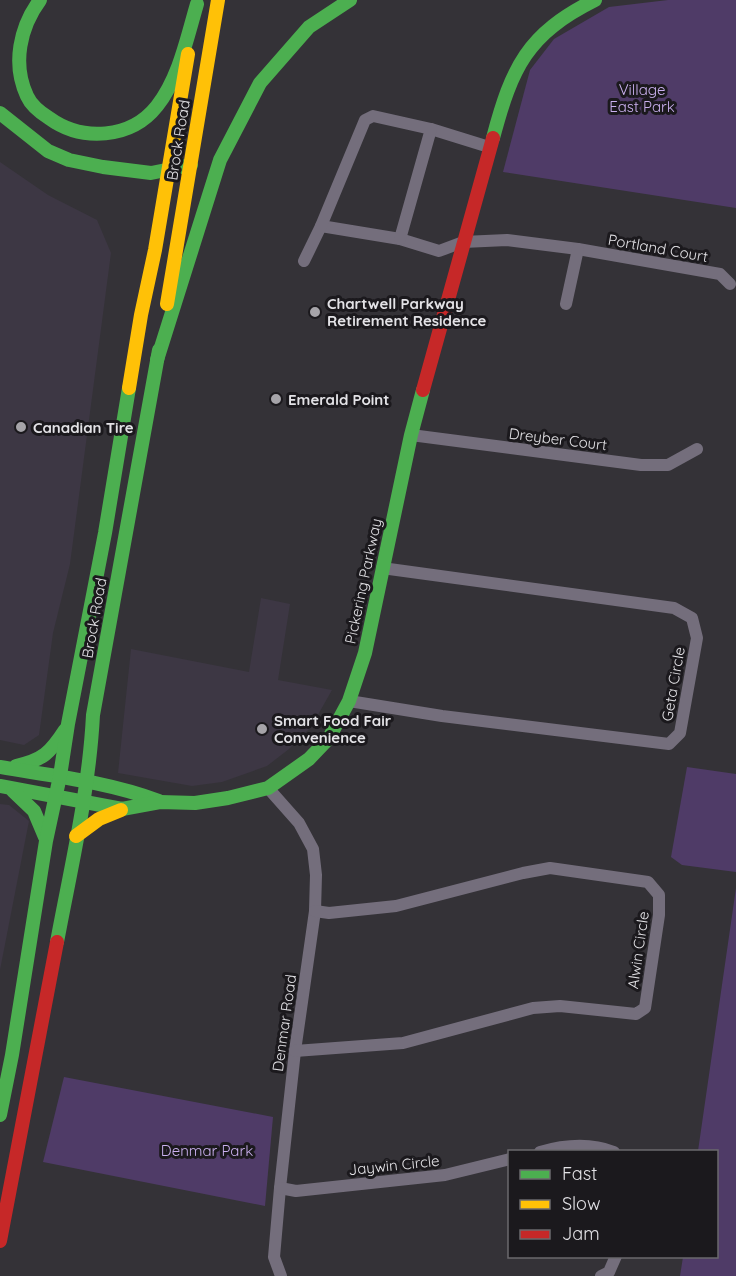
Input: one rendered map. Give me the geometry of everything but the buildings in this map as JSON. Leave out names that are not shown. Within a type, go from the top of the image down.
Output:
[{"type":"main road","points":[[40,0],[29,14],[21,35],[20,66],[27,97],[47,117],[70,129],[93,134],[112,134],[134,128],[157,106],[171,83],[197,2]]},
{"type":"main road","points":[[157,360],[220,160],[260,83],[309,27],[350,0]]},
{"type":"main road","name":"Pickering Parkway","points":[[2,767],[60,776],[84,792],[122,809],[160,801],[195,803],[268,788],[309,759],[329,738],[350,701],[365,653],[411,435],[503,100],[520,61],[545,31],[570,12],[595,0]]},
{"type":"main road","name":"Brock Road","points":[[0,1115],[12,1055],[46,841],[105,533],[197,2]]},
{"type":"main road","name":"Brock Road","points":[[0,1241],[84,792],[91,750],[93,715],[191,165],[217,2]]},
{"type":"main road","points":[[0,113],[48,151],[69,160],[151,173],[191,165]]},
{"type":"main road","points":[[2,767],[37,762],[51,752],[68,724]]},
{"type":"main road","points":[[5,788],[30,802],[39,817],[46,841]]},
{"type":"main road","name":"Pickering Parkway","points":[[5,788],[56,798],[84,792],[127,789],[160,801]]},
{"type":"main road","points":[[76,836],[99,819],[122,809]]},
{"type":"main road","points":[[12,1055],[35,1060]]},
{"type":"street","points":[[304,261],[365,120],[373,116],[430,129],[489,147]]},
{"type":"street","points":[[400,239],[430,129]]},
{"type":"street","points":[[321,226],[400,239],[439,251],[463,242]]},
{"type":"street","name":"Portland Court","points":[[463,242],[507,240],[578,249],[720,274],[730,284]]},
{"type":"street","points":[[566,304],[578,249]]},
{"type":"street","name":"Dreyber Court","points":[[411,435],[641,465],[668,465],[697,449]]},
{"type":"street","name":"Geta Circle","points":[[350,701],[442,716],[669,744],[680,733],[697,638],[692,618],[674,608],[382,568]]},
{"type":"street","name":"Denmar Road","points":[[268,788],[299,823],[313,849],[316,875],[315,911],[295,1051],[280,1188],[274,1257],[281,1276]]},
{"type":"street","name":"Alwin Circle","points":[[295,1051],[403,1043],[533,1008],[560,1006],[636,1014],[645,1008],[659,915],[659,896],[648,882],[550,868],[396,906],[329,913],[315,911]]},
{"type":"street","points":[[547,1150],[561,1146],[602,1147],[609,1150]]},
{"type":"street","name":"Jaywin Circle","points":[[280,1188],[296,1191],[445,1175],[508,1159]]},
{"type":"street","points":[[601,1276],[609,1272],[616,1258]]},
{"type":"shaded area","points":[[0,162],[48,195],[97,220],[111,253],[70,564],[53,633],[39,735],[24,745],[0,740]]},
{"type":"shaded area","points":[[261,598],[290,604],[278,680],[332,690],[311,727],[289,749],[267,766],[222,782],[192,786],[118,773],[131,649],[249,672]]},
{"type":"shaded area","points":[[0,804],[9,805],[29,821],[0,970]]},
{"type":"green space","name":"Village East Park","points":[[668,0],[736,0],[736,208],[503,172],[530,70],[554,39],[609,7]]},
{"type":"green space","points":[[687,767],[736,774],[736,872],[682,865],[671,857]]},
{"type":"green space","points":[[736,888],[736,1276],[680,1276],[683,1258],[718,1258],[718,1150],[698,1150]]},
{"type":"green space","name":"Denmar Park","points":[[64,1077],[273,1117],[265,1206],[43,1162]]},
{"type":"traffic: fast","points":[[40,0],[27,22],[20,46],[22,84],[31,103],[49,118],[62,126],[91,133],[120,131],[146,117],[157,106],[177,70],[197,4]]},
{"type":"traffic: fast","points":[[157,360],[220,160],[260,83],[309,27],[350,0]]},
{"type":"traffic: fast","points":[[493,138],[507,91],[526,55],[553,26],[595,0]]},
{"type":"traffic: fast","points":[[0,113],[48,151],[69,160],[151,173],[191,165]]},
{"type":"traffic: fast","points":[[57,942],[84,801],[93,715],[159,350]]},
{"type":"traffic: fast","points":[[0,1115],[12,1055],[46,841],[105,533],[129,388]]},
{"type":"traffic: fast","points":[[0,786],[122,809],[160,802],[195,803],[268,788],[309,759],[329,738],[349,701],[365,653],[411,435],[423,390]]},
{"type":"traffic: fast","points":[[16,766],[33,761],[45,754],[65,730]]},
{"type":"traffic: fast","points":[[0,767],[101,784],[159,801]]},
{"type":"traffic: fast","points":[[13,791],[34,811],[45,837]]},
{"type":"traffic: slow","points":[[167,304],[218,0]]},
{"type":"traffic: slow","points":[[129,388],[188,54]]},
{"type":"traffic: slow","points":[[76,836],[99,819],[121,810]]},
{"type":"traffic: jam","points":[[423,390],[493,138]]},
{"type":"traffic: jam","points":[[0,1241],[57,942]]},
{"type":"place","name":"Chartwell Parkway Retirement Residence","points":[[315,312]]},
{"type":"place","name":"Emerald Point","points":[[276,399]]},
{"type":"place","name":"Canadian Tire","points":[[21,427]]},
{"type":"place","name":"Smart Food Fair Convenience","points":[[262,729]]}]
